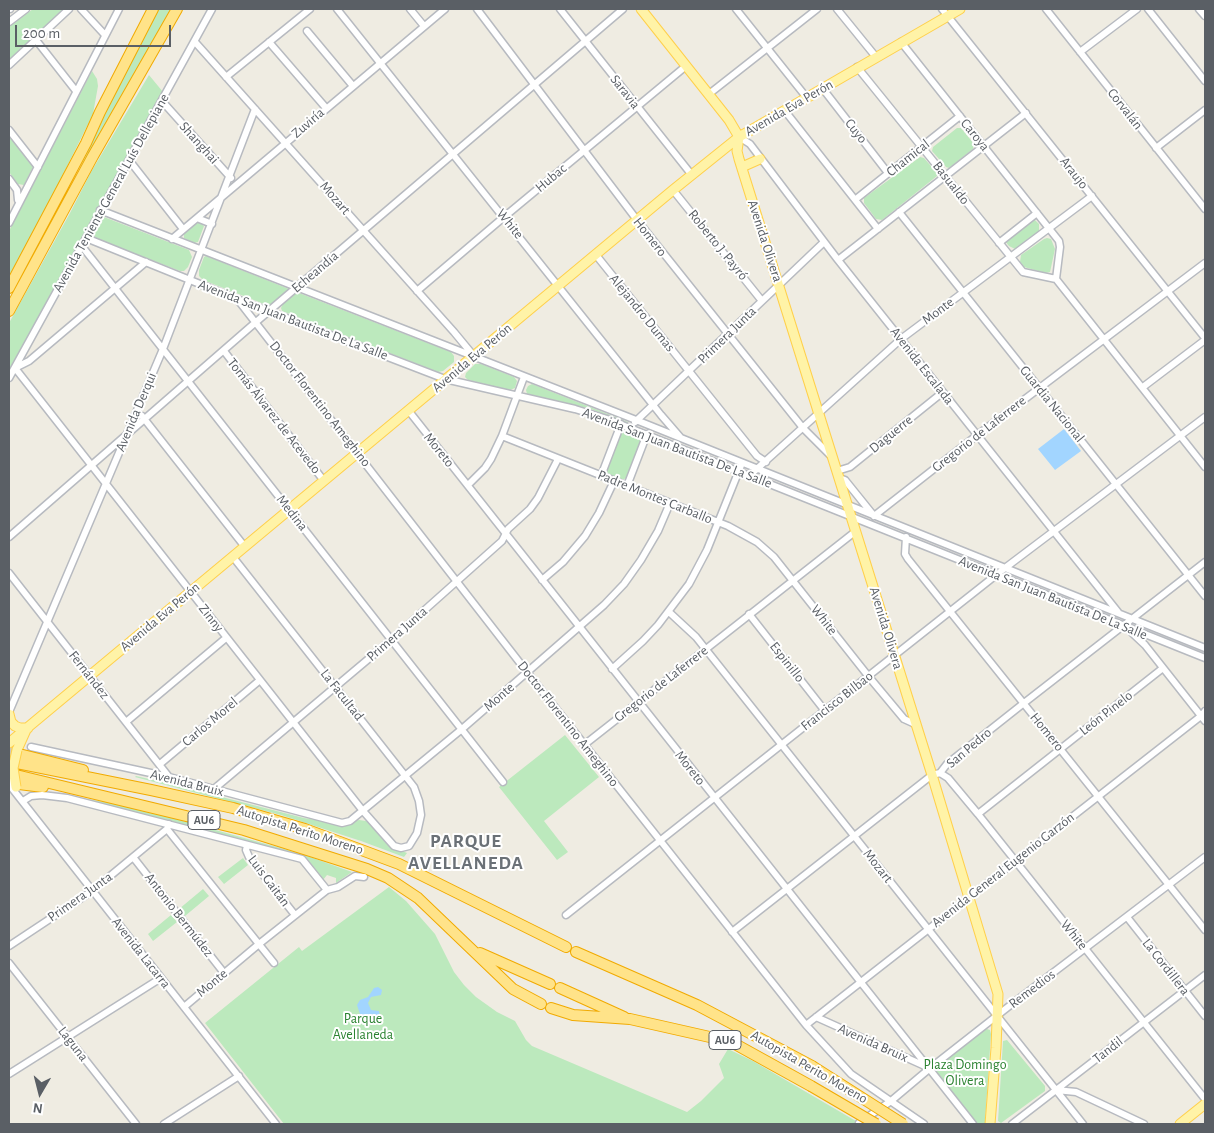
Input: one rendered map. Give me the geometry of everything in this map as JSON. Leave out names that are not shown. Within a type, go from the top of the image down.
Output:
[{"type":"highway","points":[[9,288],[67,181],[153,9]]},
{"type":"highway","points":[[9,311],[93,156],[177,9]]},
{"type":"highway","name":"Autopista Perito Moreno","points":[[18,756],[81,769],[152,790],[233,808],[305,829],[399,864],[571,949],[697,1005],[812,1066],[904,1124]]},
{"type":"highway","name":"Autopista Perito Moreno","points":[[16,787],[97,794],[244,830],[367,869],[388,878],[418,898],[513,989],[546,1006],[573,1015],[630,1019],[697,1033],[729,1042],[811,1086],[876,1124]]},
{"type":"highway","name":"Autopista Perito Moreno","points":[[472,950],[630,1019]]},
{"type":"main road","name":"Avenida Escalada","points":[[641,9],[729,120],[739,137]]},
{"type":"main road","name":"Avenida Eva Perón","points":[[9,744],[691,174],[739,137],[823,89],[900,42],[944,12],[960,9]]},
{"type":"main road","name":"Avenida Olivera","points":[[739,137],[738,151],[742,167],[915,724],[936,774],[969,897],[998,994],[990,1124]]},
{"type":"main road","points":[[742,167],[760,159]]},
{"type":"main road","points":[[9,713],[14,726],[28,728],[13,768],[16,787]]},
{"type":"main road","points":[[1180,1124],[1205,1104]]},
{"type":"street","points":[[9,22],[26,9]]},
{"type":"street","points":[[9,64],[69,9]]},
{"type":"street","points":[[81,9],[105,35]]},
{"type":"street","points":[[9,222],[11,214],[38,167],[119,9]]},
{"type":"street","name":"Avenida Teniente General Luís Dellepiane","points":[[9,378],[212,9]]},
{"type":"street","points":[[226,77],[310,9]]},
{"type":"street","name":"White","points":[[337,9],[683,440]]},
{"type":"street","points":[[410,9],[424,26]]},
{"type":"street","name":"Zuviría","points":[[172,239],[445,9]]},
{"type":"street","name":"Homero","points":[[477,9],[636,220],[803,428],[833,458]]},
{"type":"street","name":"Saravia","points":[[560,9],[691,174]]},
{"type":"street","name":"Echeandía","points":[[9,537],[144,418],[623,9]]},
{"type":"street","points":[[736,9],[807,98]]},
{"type":"street","points":[[709,94],[817,9]]},
{"type":"street","points":[[838,9],[876,56]]},
{"type":"street","name":"Corvalán","points":[[1046,9],[1205,209]]},
{"type":"street","points":[[1080,52],[1137,9]]},
{"type":"street","points":[[1148,9],[1205,81]]},
{"type":"street","points":[[1199,9],[1205,16]]},
{"type":"street","name":"Araujo","points":[[944,12],[1205,339]]},
{"type":"street","points":[[307,31],[353,86]]},
{"type":"street","points":[[36,40],[76,91]]},
{"type":"street","name":"Mozart","points":[[195,42],[474,356]]},
{"type":"street","points":[[269,42],[326,108]]},
{"type":"street","name":"Caroya","points":[[900,42],[1049,228]]},
{"type":"street","name":"Hubac","points":[[417,291],[686,66]]},
{"type":"street","name":"Basualdo","points":[[857,67],[1023,272],[1056,279]]},
{"type":"street","name":"Cuyo","points":[[823,89],[888,173]]},
{"type":"street","name":"Shanghai","points":[[162,101],[230,177],[239,181]]},
{"type":"street","name":"Avenida Derqui","points":[[9,713],[163,349],[255,109]]},
{"type":"street","points":[[1156,148],[1205,110]]},
{"type":"street","points":[[785,111],[878,229]]},
{"type":"street","points":[[838,260],[1026,113]]},
{"type":"street","name":"Chamical","points":[[856,199],[960,116]]},
{"type":"street","points":[[9,130],[38,167]]},
{"type":"street","name":"Avenida Escalada","points":[[739,137],[750,144],[976,436],[1119,613],[1124,626],[1145,645],[1204,716]]},
{"type":"street","points":[[129,160],[183,229]]},
{"type":"street","points":[[9,179],[18,194],[17,205]]},
{"type":"street","name":"Roberto J. Payró","points":[[673,190],[762,301]]},
{"type":"street","name":"Monte","points":[[749,476],[901,339],[1092,196]]},
{"type":"street","name":"Avenida San Juan Bautista De La Salle","points":[[100,210],[636,420],[1205,648]]},
{"type":"street","name":"Guardia Nacional","points":[[899,212],[1117,483],[1205,596]]},
{"type":"street","points":[[998,243],[1036,213]]},
{"type":"street","points":[[197,218],[212,224]]},
{"type":"street","points":[[1049,228],[1060,244],[1056,279],[1205,467]]},
{"type":"street","name":"Avenida San Juan Bautista De La Salle","points":[[86,238],[445,379],[575,409],[621,424],[1205,658]]},
{"type":"street","name":"Primera Junta","points":[[636,420],[824,242]]},
{"type":"street","name":"Medina","points":[[81,245],[503,782]]},
{"type":"street","name":"Alejandro Dumas","points":[[596,255],[758,456],[766,462]]},
{"type":"street","points":[[15,368],[29,361],[146,262]]},
{"type":"street","name":"Gregorio de Laferrere","points":[[874,516],[1039,388],[1205,264]]},
{"type":"street","name":"Doctor Florentino Ameghino","points":[[238,299],[584,745],[806,1025],[851,1074],[924,1124]]},
{"type":"street","points":[[444,344],[452,340],[454,332]]},
{"type":"street","points":[[1143,387],[1205,339]]},
{"type":"street","name":"Tomás Álvarez de Acevedo","points":[[224,351],[324,481]]},
{"type":"street","name":"Zinny","points":[[15,368],[90,466],[390,843]]},
{"type":"street","points":[[468,485],[488,464],[502,436],[524,377]]},
{"type":"street","name":"Daguerre","points":[[838,474],[850,467],[943,392]]},
{"type":"street","points":[[137,409],[245,546]]},
{"type":"street","name":"Moreto","points":[[408,410],[973,1124]]},
{"type":"street","name":"Francisco Bilbao","points":[[566,916],[996,575],[1205,417]]},
{"type":"street","points":[[633,429],[636,420]]},
{"type":"street","points":[[601,476],[621,424]]},
{"type":"street","points":[[627,486],[647,434]]},
{"type":"street","name":"Padre Montes Carballo","points":[[502,436],[743,533],[774,557],[793,580]]},
{"type":"street","points":[[749,466],[755,463],[758,456]]},
{"type":"street","name":"Primera Junta","points":[[214,789],[391,640],[502,541],[508,529],[538,498],[558,459]]},
{"type":"street","points":[[612,669],[643,641],[669,612],[698,568],[719,523],[742,463]]},
{"type":"street","points":[[838,474],[874,516]]},
{"type":"street","points":[[542,580],[569,555],[585,536],[599,513],[614,481]]},
{"type":"street","name":"Monte","points":[[342,823],[350,821],[406,776],[604,605],[629,577],[654,539],[670,503]]},
{"type":"street","points":[[906,539],[909,530]]},
{"type":"street","name":"Gregorio de Laferrere","points":[[584,745],[856,531]]},
{"type":"street","name":"Homero","points":[[906,539],[905,554],[1205,930]]},
{"type":"street","name":"La Facultad","points":[[233,557],[414,787],[421,809],[419,828],[409,846],[401,848],[390,843]]},
{"type":"street","name":"San Pedro","points":[[732,932],[1205,562]]},
{"type":"street","name":"Fernández","points":[[9,573],[160,764],[169,778]]},
{"type":"street","name":"White","points":[[793,580],[904,719],[915,724]]},
{"type":"street","points":[[1090,602],[1098,598],[1099,589]]},
{"type":"street","name":"Mozart","points":[[669,612],[688,628],[706,649],[1082,1124]]},
{"type":"street","name":"Espinillo","points":[[749,614],[825,710]]},
{"type":"street","points":[[126,722],[226,638]]},
{"type":"street","name":"León Pinelo","points":[[978,814],[1164,668]]},
{"type":"street","name":"Carlos Morel","points":[[160,764],[260,680]]},
{"type":"street","name":"Avenida General Eugenio Garzón","points":[[806,1025],[1098,796],[1204,716]]},
{"type":"street","name":"Avenida Bruix","points":[[31,746],[214,789],[342,823]]},
{"type":"street","name":"White","points":[[936,774],[948,778],[978,814],[1205,1099]]},
{"type":"street","points":[[16,787],[31,796],[51,795],[302,860],[327,890]]},
{"type":"street","name":"Avenida Lacarra","points":[[16,787],[92,891],[276,1124]]},
{"type":"street","points":[[168,826],[274,963]]},
{"type":"street","name":"Primera Junta","points":[[9,946],[92,891],[168,826]]},
{"type":"street","name":"Luis Gaitán","points":[[247,845],[246,850],[249,857],[295,915]]},
{"type":"street","name":"Antonio Bermúdez","points":[[133,857],[224,973]]},
{"type":"street","name":"Remedios","points":[[859,1123],[891,1101],[929,1068],[1205,857]]},
{"type":"street","name":"Monte","points":[[184,1007],[327,890],[338,887],[354,876],[364,877]]},
{"type":"street","name":"La Cordillera","points":[[1127,917],[1205,1016]]},
{"type":"street","name":"Laguna","points":[[9,963],[136,1124]]},
{"type":"street","name":"Tandil","points":[[1012,1124],[1205,975]]},
{"type":"street","points":[[9,1074],[161,978]]},
{"type":"street","name":"Avenida Bruix","points":[[816,1017],[929,1068]]},
{"type":"street","points":[[164,1124],[239,1076]]},
{"type":"street","points":[[1056,1090],[1076,1092],[1144,1124]]},
{"type":"green space","points":[[33,9],[64,9],[9,60],[9,27]]},
{"type":"green space","points":[[159,9],[172,9],[79,170],[118,87]]},
{"type":"green space","points":[[92,71],[97,79],[98,86],[93,114],[47,207],[9,276],[9,231]]},
{"type":"green space","points":[[149,75],[163,92],[9,370],[9,323],[91,172]]},
{"type":"green space","points":[[957,128],[961,128],[974,144],[973,149],[949,168],[932,151],[933,147]]},
{"type":"green space","points":[[9,136],[33,167],[24,185],[18,184],[9,172]]},
{"type":"green space","points":[[920,157],[924,158],[937,173],[937,176],[882,220],[876,219],[864,203],[864,198]]},
{"type":"green space","points":[[104,217],[189,250],[192,257],[188,267],[184,271],[180,271],[97,239],[94,236],[94,232],[100,220]]},
{"type":"green space","points":[[1033,218],[1039,224],[1039,232],[1015,249],[1009,246],[1005,241]]},
{"type":"green space","points":[[199,222],[204,226],[198,242],[194,243],[184,238],[184,233]]},
{"type":"green space","points":[[1047,238],[1051,239],[1055,249],[1050,272],[1045,273],[1024,267],[1020,262],[1021,255]]},
{"type":"green space","points":[[206,256],[289,290],[269,306],[203,280],[199,276],[199,270]]},
{"type":"green space","points":[[299,293],[451,352],[454,356],[454,362],[443,371],[438,372],[282,311],[283,304]]},
{"type":"green space","points":[[475,364],[481,364],[514,377],[517,381],[515,388],[510,390],[468,380],[465,377],[466,373]]},
{"type":"green space","points":[[532,384],[628,423],[591,409],[527,394],[528,386]]},
{"type":"green space","points":[[623,432],[638,437],[640,444],[627,478],[621,480],[609,476],[606,471]]},
{"type":"green space","points":[[565,735],[599,777],[544,821],[568,852],[557,860],[499,787]]},
{"type":"green space","points":[[136,776],[304,818],[342,824],[359,820],[366,821],[372,824],[390,846],[407,853],[404,857],[281,815]]},
{"type":"green space","points":[[22,788],[51,793],[25,790]]},
{"type":"green space","points":[[53,793],[105,802],[165,816],[302,854],[352,872],[336,883],[336,878],[327,875],[323,880],[305,859]]},
{"type":"green space","points":[[243,858],[248,865],[224,884],[218,877]]},
{"type":"green space","name":"Parque Avellaneda","points":[[389,887],[406,901],[435,934],[454,972],[464,985],[476,997],[497,1012],[515,1021],[526,1040],[532,1046],[687,1112],[724,1078],[719,1064],[728,1049],[753,1061],[861,1124],[284,1124],[205,1023],[299,947],[302,951]]},
{"type":"green space","points":[[203,889],[209,896],[185,916],[179,909]]},
{"type":"green space","points":[[171,915],[177,922],[153,941],[148,934]]},
{"type":"green space","name":"Plaza Domingo Olivera","points":[[987,1029],[990,1030],[991,1034],[985,1123],[977,1124],[937,1075],[936,1070],[938,1065]]},
{"type":"green space","name":"Plaza Domingo Olivera","points":[[1007,1040],[1045,1086],[1045,1091],[1001,1123],[998,1121],[1003,1041]]},
{"type":"water","points":[[1064,429],[1081,451],[1055,470],[1038,449]]},
{"type":"water","points":[[378,987],[382,990],[381,995],[371,997],[368,1003],[371,1010],[379,1011],[380,1017],[376,1021],[369,1022],[361,1017],[357,1005],[360,1000],[368,997],[374,988]]},
{"type":"tunnel","points":[[9,752],[19,754]]},
{"type":"district","name":"PARQUE AVELLANEDA","points":[[466,852]]}]
